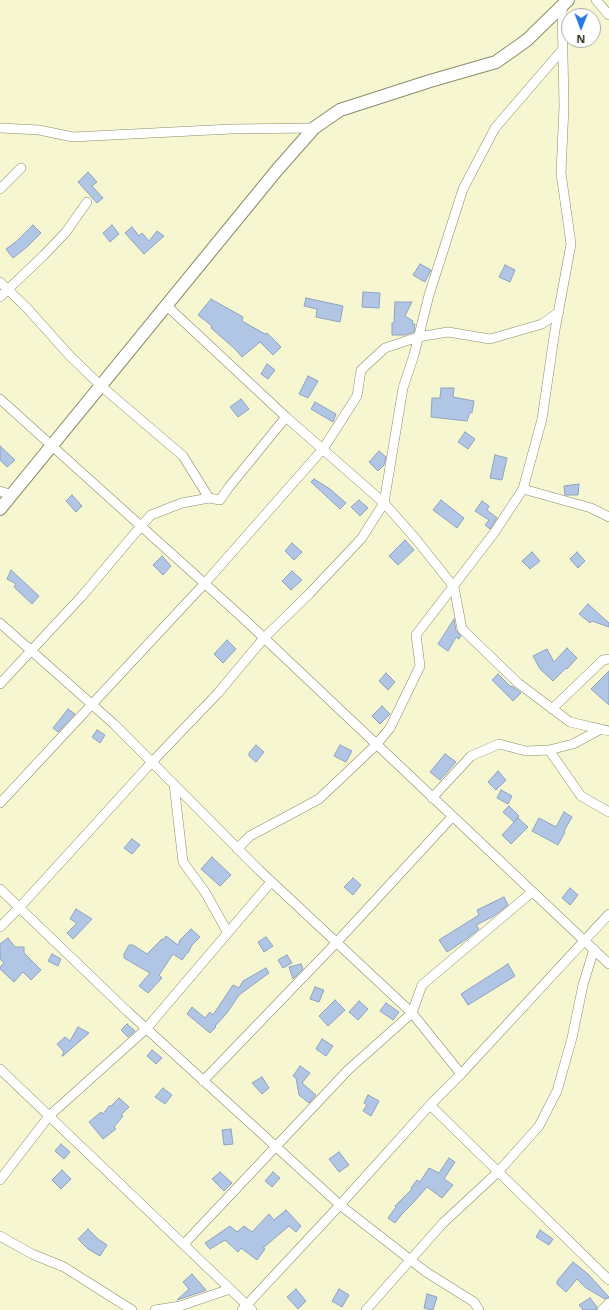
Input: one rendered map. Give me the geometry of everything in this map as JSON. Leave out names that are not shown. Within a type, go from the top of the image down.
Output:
[{"type":"street","points":[[596,0],[609,15]]},
{"type":"street","points":[[237,849],[250,836],[319,800],[376,745],[390,728],[420,666],[416,635],[494,533],[523,490],[542,419],[571,244],[561,173],[564,106],[563,49],[565,3]]},
{"type":"street","points":[[0,509],[277,170],[314,128],[340,110],[496,62],[527,40],[565,3]]},
{"type":"street","points":[[0,927],[152,762],[218,693],[264,638],[310,593],[361,538],[384,503],[403,388],[429,295],[463,190],[495,128],[563,49]]},
{"type":"street","points":[[0,128],[39,130],[73,137],[231,129],[314,128]]},
{"type":"street","points":[[0,189],[21,168]]},
{"type":"street","points":[[0,297],[66,232],[87,202]]},
{"type":"street","points":[[0,282],[27,308],[69,355],[100,386],[183,456],[209,498]]},
{"type":"street","points":[[166,305],[286,417],[384,503],[415,538],[454,587],[462,629],[518,683],[570,722],[605,730]]},
{"type":"street","points":[[0,803],[205,584],[323,449],[357,396],[361,370],[385,348],[418,337],[448,332],[490,339],[542,324],[559,312]]},
{"type":"street","points":[[0,399],[264,638],[609,964]]},
{"type":"street","points":[[0,684],[82,596],[151,515],[182,503],[209,498],[220,500],[286,417]]},
{"type":"street","points":[[523,490],[591,508],[609,517]]},
{"type":"street","points":[[0,491],[12,495]]},
{"type":"street","points":[[0,623],[114,724],[271,882],[412,1013],[461,1074]]},
{"type":"street","points":[[552,709],[603,660],[609,659]]},
{"type":"street","points":[[432,798],[471,756],[499,744],[526,751],[549,750],[573,744],[605,730]]},
{"type":"street","points":[[549,750],[581,796],[609,812]]},
{"type":"street","points":[[174,784],[183,862],[205,892],[228,933]]},
{"type":"street","points":[[203,1081],[336,943],[452,817]]},
{"type":"street","points":[[0,1180],[49,1116],[146,1029],[271,882]]},
{"type":"street","points":[[0,889],[146,1029],[340,1206],[426,1272],[474,1302],[479,1310]]},
{"type":"street","points":[[184,1244],[348,1070],[412,1013],[422,984],[532,892]]},
{"type":"street","points":[[0,1069],[184,1244],[230,1289],[247,1308],[430,1105],[461,1074],[609,914]]},
{"type":"street","points":[[366,1310],[411,1261],[443,1223],[498,1172],[539,1126],[557,1092],[572,1038],[583,985],[594,949]]},
{"type":"street","points":[[430,1105],[609,1280]]},
{"type":"street","points":[[0,1236],[32,1254],[64,1267],[132,1310]]},
{"type":"street","points":[[155,1310],[180,1306],[230,1289]]},
{"type":"street","points":[[602,1310],[609,1303]]},
{"type":"building","points":[[88,172],[97,182],[92,186],[103,198],[97,203],[78,182]]},
{"type":"building","points":[[33,225],[41,233],[13,258],[6,249],[17,241]]},
{"type":"building","points":[[112,225],[119,234],[110,242],[103,233]]},
{"type":"building","points":[[132,227],[139,236],[142,233],[149,241],[157,231],[164,236],[144,254],[125,233]]},
{"type":"building","points":[[420,264],[431,270],[425,282],[413,275]]},
{"type":"building","points":[[505,265],[515,270],[510,282],[499,277]]},
{"type":"building","points":[[363,292],[380,293],[379,308],[362,307]]},
{"type":"building","points":[[306,298],[343,306],[340,322],[316,317],[317,309],[304,306]]},
{"type":"building","points":[[211,299],[243,317],[242,321],[265,334],[267,333],[281,347],[273,355],[260,342],[242,357],[211,328],[212,326],[198,315]]},
{"type":"building","points":[[395,302],[412,302],[405,316],[413,321],[412,324],[415,324],[414,332],[404,335],[392,335]]},
{"type":"building","points":[[267,364],[275,370],[268,379],[261,374]]},
{"type":"building","points":[[308,376],[318,381],[308,398],[299,394]]},
{"type":"building","points":[[441,388],[454,388],[453,397],[474,401],[472,413],[470,412],[467,421],[431,417],[432,398],[440,398]]},
{"type":"building","points":[[241,399],[249,409],[238,417],[230,407]]},
{"type":"building","points":[[315,402],[336,414],[333,422],[311,409]]},
{"type":"building","points":[[465,432],[475,439],[468,449],[458,442]]},
{"type":"building","points":[[0,446],[15,460],[7,467],[0,460]]},
{"type":"building","points":[[379,451],[386,457],[384,465],[378,471],[369,462]]},
{"type":"building","points":[[495,455],[507,458],[502,480],[490,478]]},
{"type":"building","points":[[314,479],[330,489],[346,503],[340,509],[311,482]]},
{"type":"building","points":[[579,484],[578,495],[565,495],[564,486]]},
{"type":"building","points":[[72,495],[82,506],[76,512],[66,501]]},
{"type":"building","points":[[359,500],[368,508],[360,516],[351,507]]},
{"type":"building","points":[[441,500],[464,518],[457,528],[433,510]]},
{"type":"building","points":[[482,501],[489,506],[487,510],[497,518],[490,529],[485,525],[489,520],[475,511]]},
{"type":"building","points":[[405,540],[414,550],[398,565],[389,556]]},
{"type":"building","points":[[292,543],[302,552],[294,560],[285,551]]},
{"type":"building","points":[[532,552],[540,561],[530,569],[522,561]]},
{"type":"building","points":[[577,552],[585,561],[578,568],[570,559]]},
{"type":"building","points":[[162,556],[171,566],[163,575],[153,565]]},
{"type":"building","points":[[11,570],[39,596],[32,604],[14,587],[16,584],[7,579]]},
{"type":"building","points":[[292,571],[302,580],[291,590],[282,581]]},
{"type":"building","points":[[588,604],[609,623],[609,627],[592,621],[590,623],[579,614]]},
{"type":"building","points":[[454,619],[456,631],[461,636],[459,639],[456,637],[448,651],[438,644]]},
{"type":"building","points":[[227,640],[236,649],[223,663],[214,654]]},
{"type":"building","points":[[567,648],[577,658],[553,681],[540,669],[533,656],[547,649],[554,662]]},
{"type":"building","points":[[609,671],[609,705],[591,689]]},
{"type":"building","points":[[386,673],[395,682],[388,690],[379,681]]},
{"type":"building","points":[[498,674],[511,687],[512,686],[521,693],[513,701],[492,680]]},
{"type":"building","points":[[382,706],[390,714],[380,724],[372,716]]},
{"type":"building","points":[[68,709],[75,714],[58,732],[53,728]]},
{"type":"building","points":[[97,730],[105,735],[100,743],[92,737]]},
{"type":"building","points":[[256,745],[264,752],[256,762],[249,756],[249,753]]},
{"type":"building","points":[[340,745],[352,751],[346,762],[334,756]]},
{"type":"building","points":[[445,754],[456,762],[440,780],[430,772]]},
{"type":"building","points":[[498,771],[506,780],[496,790],[488,782]]},
{"type":"building","points":[[501,790],[512,796],[508,804],[497,798]]},
{"type":"building","points":[[509,806],[519,816],[514,822],[503,812]]},
{"type":"building","points":[[564,812],[572,817],[558,845],[532,831],[539,818],[556,827]]},
{"type":"building","points":[[518,818],[528,827],[511,844],[502,835]]},
{"type":"building","points":[[132,839],[140,845],[132,854],[124,848]]},
{"type":"building","points":[[212,857],[231,875],[220,886],[201,869]]},
{"type":"building","points":[[353,878],[361,885],[353,895],[344,887]]},
{"type":"building","points":[[570,888],[578,895],[570,905],[562,898]]},
{"type":"building","points":[[504,897],[508,905],[494,916],[476,925],[479,929],[447,952],[439,940],[479,915],[477,910]]},
{"type":"building","points":[[76,909],[92,919],[73,939],[67,933],[77,923],[70,919]]},
{"type":"building","points":[[191,929],[200,937],[192,945],[182,960],[173,954],[159,975],[162,978],[148,993],[139,986],[150,973],[124,958],[124,954],[129,945],[133,945],[147,954],[166,936],[178,945],[180,940]]},
{"type":"building","points":[[266,937],[273,946],[264,952],[258,942]]},
{"type":"building","points":[[8,938],[15,947],[24,947],[24,953],[41,970],[31,980],[23,972],[14,982],[0,969],[4,963],[0,959],[0,944]]},
{"type":"building","points":[[52,954],[61,959],[58,966],[48,961]]},
{"type":"building","points":[[287,955],[292,963],[283,968],[278,960]]},
{"type":"building","points":[[301,964],[303,969],[293,979],[289,967]]},
{"type":"building","points":[[508,964],[515,976],[468,1005],[461,994]]},
{"type":"building","points":[[266,968],[269,973],[239,995],[227,1013],[210,1033],[187,1014],[192,1007],[205,1018],[210,1012],[213,1015],[233,985],[239,988],[243,981]]},
{"type":"building","points":[[315,987],[324,990],[319,1002],[310,999]]},
{"type":"building","points":[[335,1000],[345,1010],[328,1026],[319,1016]]},
{"type":"building","points":[[359,1001],[368,1009],[358,1020],[349,1012]]},
{"type":"building","points":[[386,1003],[399,1012],[393,1020],[380,1011]]},
{"type":"building","points":[[127,1024],[135,1031],[128,1037],[121,1030]]},
{"type":"building","points":[[78,1027],[89,1033],[62,1056],[64,1052],[57,1044],[65,1037],[70,1041]]},
{"type":"building","points":[[322,1039],[333,1046],[326,1056],[316,1049]]},
{"type":"building","points":[[152,1050],[162,1058],[156,1064],[147,1056]]},
{"type":"building","points":[[300,1066],[310,1073],[302,1083],[316,1095],[309,1103],[299,1095],[296,1078],[293,1076]]},
{"type":"building","points":[[262,1077],[269,1088],[262,1094],[252,1083]]},
{"type":"building","points":[[163,1088],[172,1095],[165,1104],[155,1097]]},
{"type":"building","points":[[368,1095],[379,1101],[371,1116],[363,1111],[367,1105],[364,1103]]},
{"type":"building","points":[[119,1098],[129,1107],[121,1115],[123,1116],[114,1127],[116,1129],[103,1139],[89,1122],[101,1112],[103,1114],[109,1106],[111,1106]]},
{"type":"building","points":[[231,1129],[233,1144],[224,1145],[222,1130]]},
{"type":"building","points":[[61,1144],[70,1152],[64,1159],[55,1151]]},
{"type":"building","points":[[339,1152],[349,1165],[339,1172],[329,1159]]},
{"type":"building","points":[[449,1158],[455,1162],[444,1179],[453,1185],[442,1198],[427,1187],[395,1223],[388,1218],[396,1207],[395,1206],[412,1189],[411,1188],[417,1180],[420,1182],[429,1168],[439,1173]]},
{"type":"building","points":[[62,1170],[71,1179],[61,1189],[52,1180]]},
{"type":"building","points":[[220,1172],[232,1183],[224,1191],[212,1179]]},
{"type":"building","points":[[273,1172],[280,1178],[272,1187],[265,1181]]},
{"type":"building","points":[[286,1210],[301,1226],[296,1232],[289,1226],[263,1248],[265,1249],[257,1260],[241,1248],[238,1252],[225,1240],[210,1249],[205,1243],[230,1226],[237,1232],[244,1226],[252,1232],[269,1214],[274,1220]]},
{"type":"building","points":[[88,1229],[98,1239],[107,1245],[100,1256],[88,1249],[78,1239]]},
{"type":"building","points":[[540,1230],[553,1239],[549,1245],[536,1237]]},
{"type":"building","points":[[573,1262],[588,1274],[609,1297],[605,1299],[586,1288],[577,1279],[566,1292],[557,1284],[557,1281]]},
{"type":"building","points":[[192,1274],[206,1290],[177,1300],[189,1289],[183,1282]]},
{"type":"building","points":[[296,1289],[306,1301],[298,1309],[287,1297]]},
{"type":"building","points":[[339,1289],[349,1295],[342,1307],[332,1301]]},
{"type":"building","points":[[427,1294],[437,1297],[433,1310],[424,1308]]},
{"type":"building","points":[[590,1298],[597,1307],[596,1310],[583,1310],[579,1305]]}]
